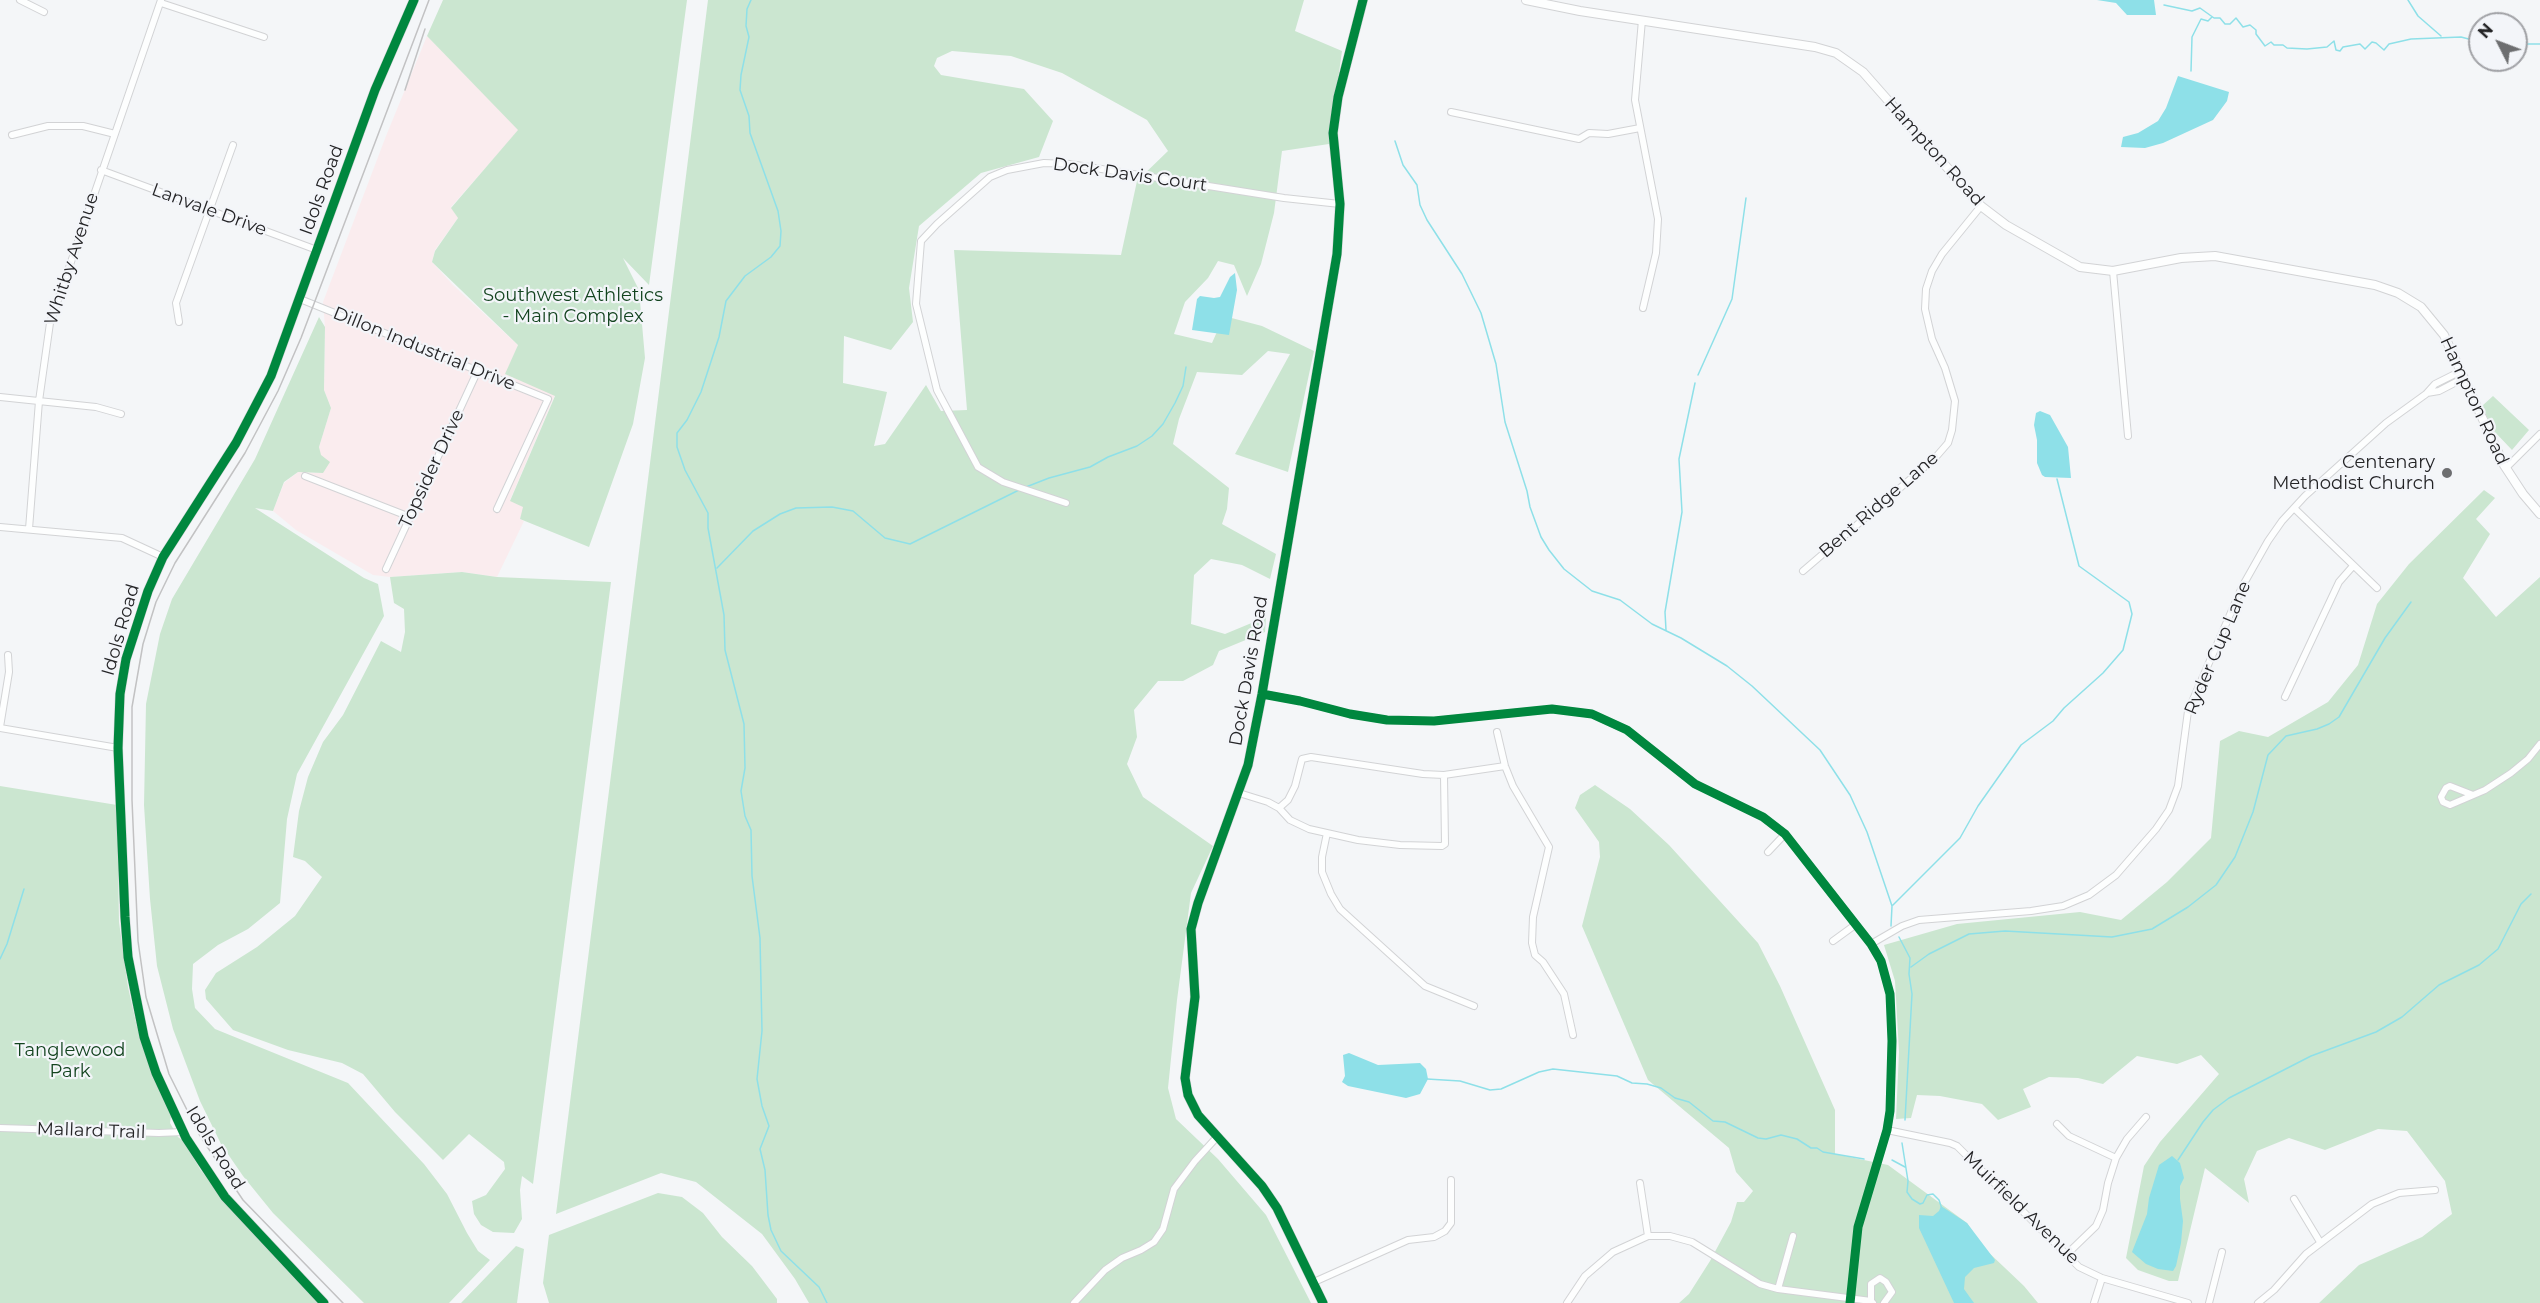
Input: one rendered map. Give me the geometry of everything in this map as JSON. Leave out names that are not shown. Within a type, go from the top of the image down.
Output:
[{"type":"street","points":[[20,0],[44,12]]},
{"type":"street","name":"Idols Road","points":[[324,1303],[225,1197],[183,1132],[156,1073],[144,1037],[128,957],[118,748],[120,694],[126,659],[148,591],[163,557],[254,410],[271,376],[376,88],[414,0]]},
{"type":"street","name":"Dock Davis Road","points":[[1322,1303],[1314,1281],[1269,1196],[1198,1115],[1185,1086],[1185,1068],[1195,997],[1191,929],[1205,882],[1239,793],[1253,745],[1337,254],[1340,204],[1333,133],[1338,98],[1364,0]]},
{"type":"street","name":"Hampton Road","points":[[1526,0],[1545,5],[1815,46],[1847,59],[1863,72],[1981,206],[2006,225],[2070,263],[2090,270],[2113,271],[2181,258],[2215,256],[2277,265],[2388,288],[2414,302],[2432,318],[2448,342],[2506,468],[2540,514]]},
{"type":"street","points":[[161,2],[264,37]]},
{"type":"street","name":"Whitby Avenue","points":[[29,529],[39,401],[50,323],[101,170],[161,2]]},
{"type":"street","points":[[1642,20],[1635,100],[1658,219],[1656,253],[1643,308]]},
{"type":"street","points":[[1451,112],[1580,139],[1589,133],[1608,134],[1640,128]]},
{"type":"street","points":[[12,135],[48,126],[83,126],[115,134]]},
{"type":"street","points":[[179,322],[176,303],[233,145]]},
{"type":"street","name":"Dock Davis Court","points":[[1066,503],[1003,482],[978,467],[937,390],[916,304],[921,241],[990,177],[1007,170],[1044,163],[1070,164],[1284,198],[1340,204]]},
{"type":"street","name":"Lanvale Drive","points":[[101,170],[317,250]]},
{"type":"street","name":"Bent Ridge Lane","points":[[1803,571],[1935,458],[1948,443],[1952,430],[1955,401],[1924,309],[1926,289],[1942,254],[1981,206]]},
{"type":"street","points":[[2113,271],[2128,436]]},
{"type":"street","name":"Dillon Industrial Drive","points":[[300,299],[548,399],[497,509]]},
{"type":"street","name":"Topsider Drive","points":[[386,569],[478,370]]},
{"type":"street","name":"Ryder Cup Lane","points":[[1871,944],[1902,926],[1918,920],[2042,910],[2063,906],[2089,895],[2116,875],[2156,829],[2169,810],[2178,786],[2188,711],[2197,686],[2242,587],[2268,541],[2294,508],[2386,423],[2426,394],[2439,391],[2463,374]]},
{"type":"street","points":[[0,397],[96,407],[121,414]]},
{"type":"street","points":[[2506,468],[2540,434]]},
{"type":"street","points":[[305,476],[410,517]]},
{"type":"street","points":[[2294,508],[2377,588]]},
{"type":"street","points":[[0,527],[122,538],[163,557]]},
{"type":"street","points":[[2285,697],[2339,582],[2354,566]]},
{"type":"street","points":[[8,655],[9,672],[0,727],[118,748]]},
{"type":"street","points":[[1262,694],[1387,720],[1434,721],[1552,709],[1592,714],[1627,730],[1679,773],[1713,794],[1763,817],[1785,834],[1871,944],[1884,971],[1890,994],[1892,1088],[1887,1130],[1859,1220],[1850,1301]]},
{"type":"street","points":[[1497,732],[1505,766],[1513,786],[1550,847],[1533,917],[1532,943],[1535,955],[1544,962],[1564,994],[1573,1035]]},
{"type":"street","points":[[2473,795],[2450,786],[2446,788],[2441,797],[2443,802],[2450,804],[2473,795],[2485,790],[2528,759],[2540,744]]},
{"type":"street","points":[[1279,808],[1288,800],[1295,786],[1302,759],[1311,757],[1369,767],[1444,775],[1505,766]]},
{"type":"street","points":[[1239,793],[1268,802],[1279,808],[1290,820],[1309,829],[1389,844],[1442,846],[1445,844],[1444,775]]},
{"type":"street","points":[[1327,833],[1322,857],[1322,872],[1330,894],[1340,909],[1425,986],[1474,1006]]},
{"type":"street","points":[[1768,852],[1785,834]]},
{"type":"street","points":[[1833,941],[1855,926]]},
{"type":"street","points":[[2066,1255],[2090,1233],[2100,1219],[2116,1158],[2127,1139],[2146,1117]]},
{"type":"street","points":[[2057,1124],[2069,1136],[2116,1158]]},
{"type":"street","name":"Mallard Trail","points":[[0,1128],[183,1132]]},
{"type":"street","name":"Muirfield Avenue","points":[[1887,1130],[1957,1146],[2079,1267],[2102,1278],[2188,1303]]},
{"type":"street","points":[[1074,1303],[1105,1270],[1122,1258],[1142,1251],[1154,1242],[1163,1229],[1174,1189],[1194,1161],[1217,1137]]},
{"type":"street","points":[[1314,1281],[1408,1240],[1434,1237],[1445,1231],[1451,1223],[1451,1180]]},
{"type":"street","points":[[1640,1183],[1648,1236]]},
{"type":"street","points":[[2258,1303],[2267,1297],[2296,1264],[2320,1242],[2380,1200],[2399,1193],[2434,1190]]},
{"type":"street","points":[[2294,1199],[2320,1242]]},
{"type":"street","points":[[1567,1303],[1586,1276],[1613,1252],[1648,1236],[1671,1236],[1692,1242],[1760,1284],[1778,1289],[1850,1301],[1872,1302],[1871,1284],[1880,1278],[1886,1282],[1892,1292],[1884,1303]]},
{"type":"street","points":[[1778,1289],[1793,1236]]},
{"type":"street","points":[[2209,1303],[2223,1252]]},
{"type":"street","points":[[2094,1303],[2102,1278]]},
{"type":"shaded area","points":[[427,36],[519,130],[451,207],[458,218],[435,250],[432,262],[453,285],[518,345],[506,374],[555,395],[510,500],[524,507],[520,519],[524,521],[497,577],[462,572],[390,577],[373,575],[296,530],[273,511],[284,483],[298,472],[323,473],[319,447],[331,408],[324,390],[323,302]]},
{"type":"green space","name":"Southwest Athletics - Main Complex","points":[[443,0],[687,0],[649,285],[623,258],[639,290],[645,358],[633,424],[589,547],[520,519],[523,507],[510,501],[555,396],[505,374],[518,345],[432,262],[435,251],[458,218],[451,208],[518,130],[427,36]]},
{"type":"green space","points":[[708,0],[1304,0],[1295,31],[1342,51],[1329,144],[1282,151],[1274,213],[1261,264],[1247,296],[1234,265],[1218,261],[1208,278],[1185,302],[1174,334],[1212,343],[1224,316],[1262,326],[1314,351],[1288,472],[1235,454],[1290,354],[1268,351],[1242,375],[1197,372],[1179,419],[1173,444],[1229,488],[1227,509],[1222,524],[1276,554],[1270,579],[1242,565],[1211,559],[1194,575],[1191,624],[1225,634],[1266,617],[1265,632],[1219,651],[1213,665],[1183,681],[1158,681],[1134,710],[1137,737],[1127,764],[1143,797],[1213,846],[1191,893],[1168,1088],[1176,1119],[1218,1159],[1266,1215],[1311,1303],[809,1303],[795,1279],[762,1234],[696,1182],[661,1173],[556,1214]],"holes":[[[952,51],[1011,56],[1062,73],[1147,120],[1168,151],[1137,181],[1121,255],[954,250],[967,410],[941,411],[926,385],[885,444],[874,446],[887,392],[843,383],[844,336],[891,350],[913,322],[909,288],[919,226],[981,173],[1039,157],[1053,121],[1024,89],[941,75],[934,66],[937,58]]]},
{"type":"green space","points":[[319,317],[325,327],[324,390],[331,408],[319,447],[321,455],[330,462],[323,473],[298,472],[284,482],[273,511],[255,508],[364,578],[378,584],[384,616],[297,774],[287,819],[280,903],[248,929],[218,945],[193,964],[192,989],[195,1008],[215,1029],[348,1083],[424,1164],[447,1194],[478,1251],[490,1260],[449,1303],[364,1303],[273,1213],[221,1144],[200,1101],[173,1029],[157,966],[144,805],[146,704],[160,634],[172,599],[255,459]]},
{"type":"green space","points":[[2493,396],[2529,430],[2512,450],[2493,430],[2482,406]]},
{"type":"green space","points":[[2484,490],[2495,498],[2476,519],[2490,534],[2463,578],[2496,617],[2540,577],[2540,1303],[2319,1303],[2359,1265],[2422,1237],[2452,1214],[2445,1181],[2407,1131],[2378,1129],[2325,1150],[2289,1138],[2257,1151],[2244,1179],[2249,1203],[2205,1168],[2178,1281],[2169,1281],[2138,1270],[2126,1258],[2144,1166],[2160,1142],[2219,1074],[2201,1055],[2177,1064],[2137,1056],[2103,1084],[2078,1078],[2049,1077],[2023,1089],[2031,1107],[1998,1120],[1982,1104],[1940,1096],[1917,1095],[1911,1118],[1896,1119],[1899,1052],[1895,981],[1884,945],[1957,924],[2080,912],[2121,920],[2167,882],[2211,838],[2220,741],[2239,731],[2268,737],[2328,702],[2358,665],[2377,604],[2409,564]]},
{"type":"green space","points":[[462,572],[497,577],[611,582],[533,1184],[522,1176],[520,1190],[522,1219],[514,1233],[493,1232],[481,1225],[474,1214],[472,1201],[486,1195],[505,1169],[504,1162],[469,1134],[443,1160],[395,1112],[363,1074],[342,1063],[288,1050],[233,1030],[206,999],[205,990],[216,973],[257,947],[295,916],[322,877],[305,861],[293,857],[299,811],[308,777],[323,742],[343,715],[381,641],[401,652],[405,632],[404,609],[394,603],[390,577]]},
{"type":"green space","points":[[1595,785],[1630,809],[1669,845],[1758,943],[1780,986],[1835,1110],[1835,1154],[1888,1165],[1967,1223],[1985,1249],[2024,1286],[2038,1303],[1679,1303],[1689,1294],[1710,1261],[1731,1222],[1737,1202],[1744,1202],[1753,1191],[1736,1172],[1729,1148],[1648,1080],[1582,926],[1600,857],[1599,842],[1575,808],[1580,795]]},
{"type":"green space","name":"Tanglewood Park","points":[[0,786],[117,805],[119,922],[128,987],[137,1027],[171,1116],[170,1123],[178,1137],[184,1141],[200,1169],[228,1205],[320,1303],[0,1303]]},
{"type":"green space","points":[[658,1193],[682,1197],[703,1213],[722,1237],[752,1266],[777,1299],[777,1303],[549,1303],[543,1283],[549,1235]]},
{"type":"green space","points":[[516,1246],[524,1249],[517,1303],[461,1303]]},
{"type":"water","points":[[2097,0],[2154,0],[2156,15],[2127,15],[2116,3]]},
{"type":"water","points":[[2178,76],[2229,92],[2227,101],[2213,120],[2163,143],[2145,148],[2121,147],[2123,137],[2138,133],[2158,121],[2166,108]]},
{"type":"water","points":[[1235,273],[1237,290],[1229,335],[1192,330],[1197,299],[1200,296],[1220,297],[1230,277]]},
{"type":"water","points":[[2040,411],[2050,415],[2068,447],[2071,478],[2042,475],[2037,463],[2037,440],[2034,425],[2036,413]]},
{"type":"water","points":[[1349,1053],[1378,1065],[1420,1063],[1426,1069],[1428,1079],[1420,1094],[1406,1098],[1348,1086],[1342,1082],[1345,1076],[1343,1055]]},
{"type":"water","points":[[2172,1156],[2180,1163],[2184,1178],[2180,1186],[2183,1221],[2181,1243],[2173,1271],[2158,1269],[2146,1264],[2132,1252],[2147,1214],[2149,1198],[2159,1165]]},
{"type":"water","points":[[1941,1206],[1967,1223],[1995,1260],[1994,1263],[1974,1268],[1965,1277],[1964,1289],[1974,1303],[1954,1303],[1919,1228],[1919,1215],[1933,1216]]},
{"type":"waterway","points":[[751,0],[747,9],[746,26],[749,37],[740,90],[749,116],[750,133],[778,211],[781,231],[780,246],[771,257],[745,276],[726,301],[719,337],[701,392],[687,420],[677,433],[677,447],[685,470],[708,513],[708,528],[724,615],[725,650],[744,724],[745,768],[741,791],[745,816],[751,830],[752,876],[760,938],[762,1031],[757,1079],[762,1106],[769,1126],[760,1149],[765,1170],[768,1215],[771,1230],[781,1251],[819,1287],[827,1303]]},
{"type":"waterway","points":[[2408,0],[2418,16],[2441,36]]},
{"type":"waterway","points":[[2164,5],[2192,11],[2200,8],[2214,18],[2220,18],[2225,24],[2230,24],[2236,18],[2243,27],[2250,25],[2256,30],[2256,34],[2265,46],[2271,42],[2287,48],[2307,49],[2327,47],[2334,41],[2336,50],[2340,51],[2343,47],[2360,44],[2365,49],[2372,42],[2384,50],[2389,44],[2411,39],[2461,37],[2468,39]]},
{"type":"waterway","points":[[2191,71],[2192,37],[2201,19],[2208,21],[2212,17]]},
{"type":"waterway","points":[[2528,44],[2540,44]]},
{"type":"waterway","points":[[1395,141],[1403,165],[1417,185],[1420,205],[1427,220],[1462,274],[1481,313],[1496,364],[1505,422],[1530,507],[1541,537],[1549,550],[1564,569],[1592,591],[1620,600],[1652,624],[1681,638],[1727,666],[1752,686],[1820,750],[1850,795],[1867,832],[1892,906],[1891,926]]},
{"type":"waterway","points":[[1698,375],[1732,299],[1746,198]]},
{"type":"waterway","points":[[1026,487],[1090,467],[1137,446],[1152,436],[1163,424],[1175,403],[1183,386],[1186,367]]},
{"type":"waterway","points":[[1666,630],[1665,612],[1682,512],[1679,459],[1695,383]]},
{"type":"waterway","points":[[1893,905],[1960,838],[1978,806],[2021,745],[2053,721],[2103,673],[2123,650],[2132,614],[2129,602],[2079,566],[2057,479]]},
{"type":"waterway","points":[[717,568],[753,531],[780,514],[796,508],[832,507],[853,511],[885,538],[910,544],[1019,490]]},
{"type":"waterway","points":[[1911,967],[1929,954],[1969,934],[2005,931],[2112,937],[2152,929],[2188,907],[2216,885],[2235,857],[2253,812],[2268,755],[2286,736],[2317,729],[2339,717],[2385,638],[2411,602]]},
{"type":"waterway","points":[[0,959],[24,889]]},
{"type":"waterway","points":[[2178,1160],[2203,1122],[2213,1110],[2229,1098],[2311,1056],[2376,1032],[2402,1017],[2439,985],[2479,965],[2498,949],[2521,904],[2531,894]]},
{"type":"waterway","points":[[1899,937],[1910,958],[1909,974],[1912,994],[1905,1120]]},
{"type":"waterway","points":[[1427,1079],[1460,1081],[1490,1090],[1501,1089],[1539,1072],[1553,1069],[1617,1076],[1632,1083],[1661,1088],[1675,1098],[1689,1102],[1713,1121],[1725,1122],[1758,1138],[1766,1139],[1781,1135],[1797,1139],[1823,1152],[1864,1159]]},
{"type":"waterway","points":[[1902,1143],[1908,1181],[1907,1192],[1920,1204],[1927,1195],[1933,1194],[1939,1200],[1942,1209]]},
{"type":"waterway","points":[[1892,1160],[1905,1167]]},
{"type":"railway","points":[[343,1303],[243,1200],[200,1136],[169,1074],[146,997],[138,941],[132,800],[132,707],[143,644],[156,602],[175,563],[245,453],[278,391],[301,338],[429,0]]},
{"type":"railway","points":[[405,90],[425,29]]},
{"type":"cycle path","points":[[324,1303],[225,1197],[186,1138],[156,1073],[144,1037],[128,957],[118,748],[120,694],[126,659],[148,591],[163,557],[236,443],[271,376],[375,90],[414,0]]},
{"type":"cycle path","points":[[1323,1303],[1277,1208],[1262,1186],[1198,1115],[1188,1095],[1185,1078],[1195,997],[1191,929],[1198,903],[1248,765],[1262,694],[1337,254],[1340,204],[1333,133],[1338,97],[1363,0]]},
{"type":"cycle path","points":[[1262,694],[1387,720],[1434,721],[1552,709],[1592,714],[1627,730],[1695,784],[1763,817],[1785,834],[1871,944],[1881,961],[1890,994],[1892,1041],[1890,1111],[1887,1130],[1858,1227],[1850,1303]]},
{"type":"place","name":"Centenary Methodist Church","points":[[2447,473]]}]
